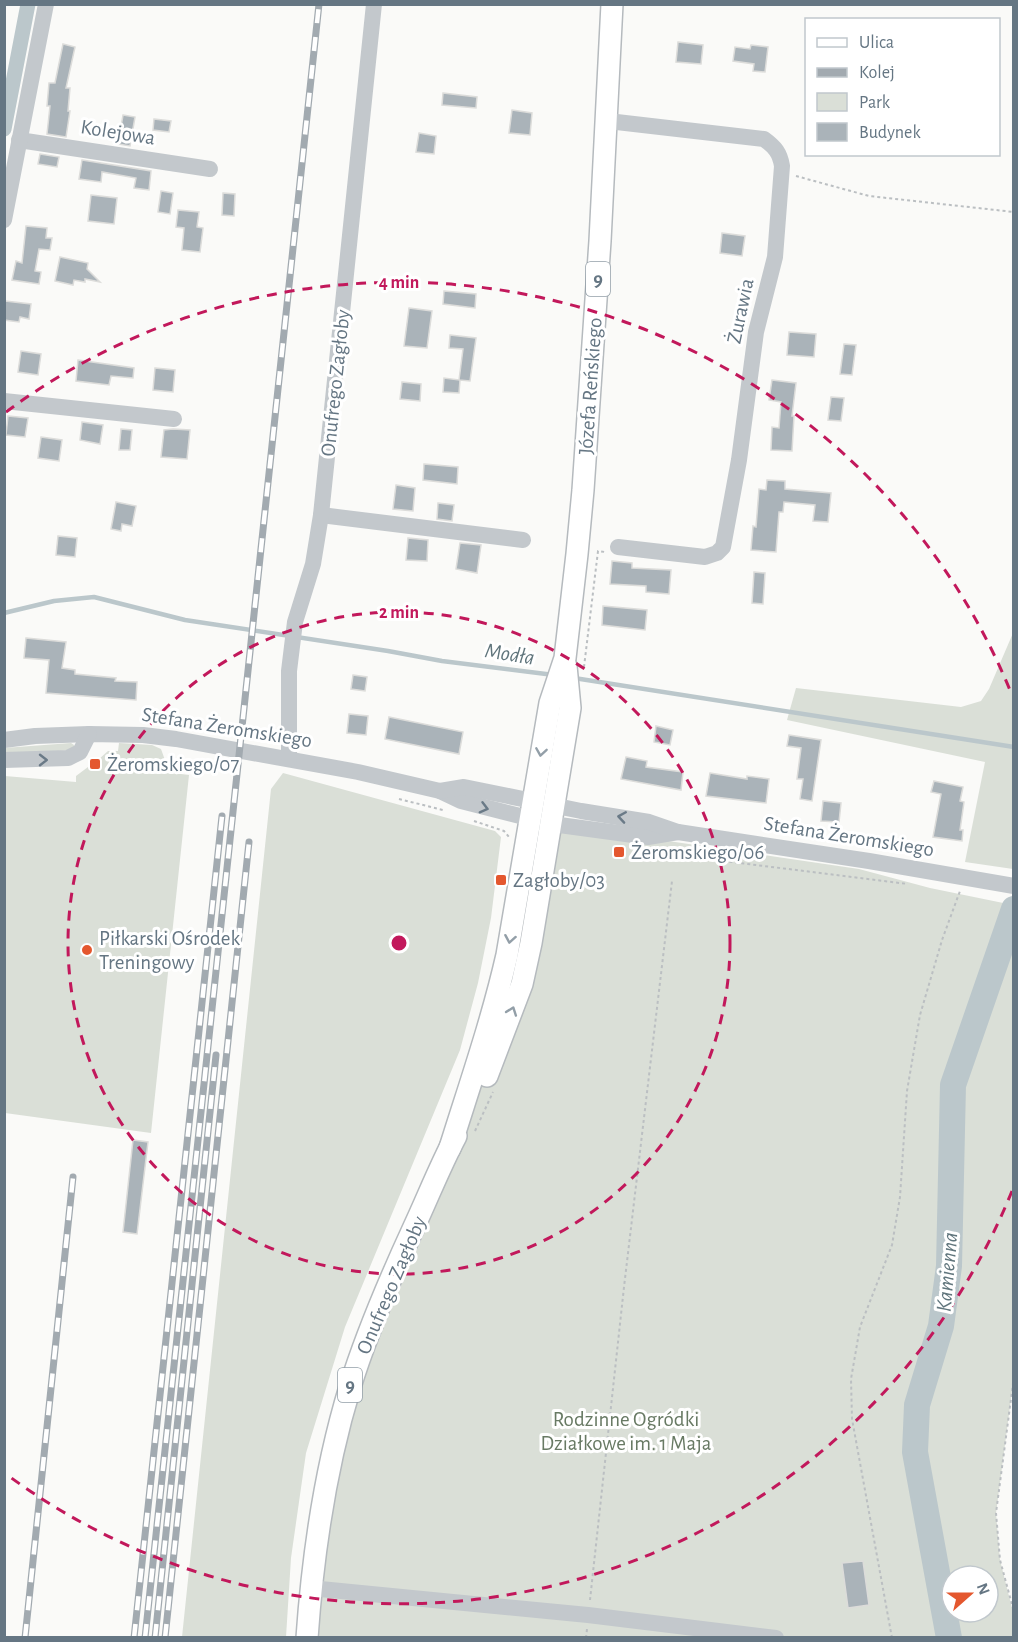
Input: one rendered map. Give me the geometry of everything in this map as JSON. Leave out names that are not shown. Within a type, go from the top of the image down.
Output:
[{"type":"main road","name":"Józefa Reńskiego","points":[[553,815],[570,708],[575,658],[583,490],[608,121],[612,4]]},
{"type":"main road","name":"Józefa Reńskiego","points":[[532,810],[550,703],[575,658]]},
{"type":"main road","name":"Onufrego Zagłoby","points":[[450,1148],[498,994],[532,810]]},
{"type":"main road","name":"Onufrego Zagłoby","points":[[307,1638],[310,1588],[324,1495],[350,1386],[381,1299],[450,1148],[491,1066],[522,984],[553,815]]},
{"type":"street","points":[[4,220],[46,4]]},
{"type":"street","name":"Onufrego Zagłoby","points":[[289,759],[291,652],[295,622],[313,564],[321,515],[374,4]]},
{"type":"street","name":"Żurawia","points":[[608,121],[764,140],[775,147],[780,157],[781,174],[775,257],[756,332],[739,460],[723,547],[717,553],[705,557],[618,547]]},
{"type":"street","name":"Kolejowa","points":[[19,140],[210,169]]},
{"type":"street","points":[[4,401],[174,419]]},
{"type":"street","points":[[321,515],[523,540]]},
{"type":"street","points":[[4,760],[68,758],[80,752],[89,734]]},
{"type":"street","name":"Stefana Żeromskiego","points":[[4,740],[35,736],[89,734],[143,735],[176,739],[289,759],[440,791],[464,787],[532,810],[648,837],[678,832],[858,859],[969,884],[1014,886]]},
{"type":"street","points":[[310,1588],[588,1615],[776,1638]]},
{"type":"path","points":[[781,174],[869,196],[1014,212]]},
{"type":"path","points":[[575,658],[598,551],[613,552],[618,547]]},
{"type":"path","points":[[393,797],[445,811]]},
{"type":"path","points":[[467,819],[504,831],[509,836],[511,845]]},
{"type":"path","points":[[643,851],[894,884],[909,884]]},
{"type":"path","points":[[586,1638],[624,1287],[672,881]]},
{"type":"path","points":[[892,1638],[852,1419],[851,1379],[860,1327],[892,1245],[900,1197],[907,1091],[920,1014],[942,940],[969,884]]},
{"type":"path","points":[[473,1134],[497,1083]]},
{"type":"path","points":[[1014,1376],[996,1513],[1000,1560],[1014,1612]]},
{"type":"green space","points":[[1013,633],[1013,869],[965,862],[985,762],[787,720],[796,688],[961,707],[981,701],[989,689]]},
{"type":"green space","points":[[71,743],[75,750],[5,754],[4,748]]},
{"type":"green space","name":"Piłkarski Ośrodek Treningowy","points":[[119,743],[152,745],[161,749],[166,763],[165,772],[189,775],[151,1133],[5,1113],[5,776],[76,782],[76,776],[88,767],[92,769],[100,763],[98,760],[108,751],[118,751]]},
{"type":"green space","points":[[283,773],[495,831],[501,837],[491,918],[478,983],[460,1050],[345,1327],[306,1453],[291,1558],[286,1637],[182,1637],[271,789]]},
{"type":"green space","name":"Rodzinne Ogródki Działkowe im. 1 Maja","points":[[552,824],[859,869],[930,888],[1013,905],[1014,1376],[996,1513],[1000,1560],[1013,1612],[1013,1637],[307,1638],[313,1564],[381,1299],[491,1066]]},
{"type":"building","points":[[678,42],[703,45],[701,64],[676,62]]},
{"type":"building","points":[[63,44],[75,47],[66,88],[70,88],[68,111],[70,111],[66,137],[47,134],[50,106],[47,106],[49,83],[55,83]]},
{"type":"building","points":[[751,45],[768,47],[765,72],[753,71],[754,64],[733,61],[735,47],[750,49]]},
{"type":"building","points":[[443,93],[477,97],[476,108],[442,105]]},
{"type":"building","points":[[512,110],[532,113],[530,135],[509,133]]},
{"type":"building","points":[[123,115],[135,117],[130,146],[118,144]]},
{"type":"building","points":[[154,119],[171,121],[169,132],[153,130]]},
{"type":"building","points":[[419,133],[436,136],[434,154],[416,152]]},
{"type":"building","points":[[40,154],[59,157],[57,167],[38,164]]},
{"type":"building","points":[[82,160],[151,171],[149,190],[134,188],[136,178],[102,172],[101,182],[79,179]]},
{"type":"building","points":[[161,191],[173,193],[170,214],[158,212]]},
{"type":"building","points":[[223,193],[235,194],[234,216],[222,215]]},
{"type":"building","points":[[91,195],[117,198],[114,224],[88,221]]},
{"type":"building","points":[[178,210],[199,212],[197,227],[203,228],[200,252],[182,250],[184,228],[176,227]]},
{"type":"building","points":[[26,226],[47,228],[46,238],[52,238],[50,250],[39,249],[35,271],[41,272],[39,284],[12,280],[16,261],[22,263]]},
{"type":"building","points":[[722,233],[745,236],[742,256],[720,253]]},
{"type":"building","points":[[60,257],[88,263],[87,269],[100,282],[85,279],[85,282],[74,280],[73,285],[55,281]]},
{"type":"building","points":[[444,291],[476,294],[475,308],[443,304]]},
{"type":"building","points":[[5,301],[31,304],[29,319],[20,317],[19,322],[4,320]]},
{"type":"building","points":[[409,308],[432,311],[427,348],[404,346]]},
{"type":"building","points":[[789,332],[816,334],[814,357],[787,355]]},
{"type":"building","points":[[450,335],[476,338],[470,381],[460,380],[459,393],[443,392],[444,378],[459,380],[463,349],[449,348]]},
{"type":"building","points":[[844,344],[856,345],[852,375],[840,374]]},
{"type":"building","points":[[21,351],[41,354],[38,375],[18,372]]},
{"type":"building","points":[[78,360],[134,368],[133,378],[111,376],[109,385],[76,381]]},
{"type":"building","points":[[155,368],[175,370],[173,392],[153,390]]},
{"type":"building","points":[[772,380],[796,383],[792,416],[794,416],[792,451],[771,450],[772,427],[779,428],[781,402],[769,400]]},
{"type":"building","points":[[402,382],[421,384],[420,401],[400,399]]},
{"type":"building","points":[[831,397],[844,398],[841,421],[828,420]]},
{"type":"building","points":[[8,416],[28,418],[25,437],[6,435]]},
{"type":"building","points":[[82,422],[103,425],[100,444],[80,440]]},
{"type":"building","points":[[121,429],[132,430],[130,450],[119,450]]},
{"type":"building","points":[[164,430],[190,430],[187,459],[161,457]]},
{"type":"building","points":[[41,437],[62,440],[59,461],[38,458]]},
{"type":"building","points":[[424,464],[458,467],[457,484],[423,480]]},
{"type":"building","points":[[767,480],[785,481],[785,489],[831,493],[828,522],[813,521],[815,505],[784,502],[783,512],[779,512],[776,552],[751,550],[753,526],[756,527],[759,489],[766,490]]},
{"type":"building","points":[[396,485],[415,488],[413,511],[393,509]]},
{"type":"building","points":[[116,502],[136,506],[132,526],[122,524],[121,531],[111,529]]},
{"type":"building","points":[[438,503],[454,505],[452,521],[437,519]]},
{"type":"building","points":[[58,536],[77,538],[75,557],[56,555]]},
{"type":"building","points":[[408,538],[428,540],[427,561],[406,560]]},
{"type":"building","points":[[460,543],[481,545],[477,573],[456,569]]},
{"type":"building","points":[[612,561],[632,563],[632,568],[671,570],[669,594],[646,592],[646,586],[610,584]]},
{"type":"building","points":[[754,572],[765,573],[763,604],[752,603]]},
{"type":"building","points":[[603,606],[647,610],[645,630],[602,625]]},
{"type":"building","points":[[26,638],[66,642],[62,668],[75,670],[75,674],[116,678],[115,681],[137,682],[136,700],[46,693],[49,660],[24,658]]},
{"type":"building","points":[[353,675],[367,677],[365,691],[351,689]]},
{"type":"building","points":[[349,714],[368,716],[366,735],[347,733]]},
{"type":"building","points":[[389,717],[463,732],[459,754],[385,739]]},
{"type":"building","points":[[656,726],[673,730],[670,745],[654,742]]},
{"type":"building","points":[[789,735],[821,740],[812,801],[800,799],[803,779],[797,779],[801,748],[787,746]]},
{"type":"building","points":[[626,757],[647,761],[646,767],[683,772],[681,790],[621,779]]},
{"type":"building","points":[[710,773],[747,779],[747,776],[769,779],[766,803],[706,796]]},
{"type":"building","points":[[934,781],[963,787],[960,801],[964,802],[960,830],[963,830],[962,841],[933,837],[941,794],[931,792]]},
{"type":"building","points":[[823,801],[841,803],[839,822],[821,821]]},
{"type":"building","points":[[133,1140],[148,1142],[137,1234],[123,1232]]},
{"type":"building","points":[[863,1561],[869,1605],[848,1608],[842,1563]]},
{"type":"waterway","points":[[4,129],[28,4]]},
{"type":"waterway","name":"Modła","points":[[4,613],[54,601],[94,597],[185,620],[442,661],[554,675]]},
{"type":"waterway","name":"Modła","points":[[574,678],[1014,747]]},
{"type":"waterway","name":"Kamienna","points":[[949,1638],[915,1452],[917,1405],[941,1326],[949,1266],[953,1085],[1014,909]]},
{"type":"railway","points":[[145,1638],[319,4]]},
{"type":"railway","points":[[134,1638],[222,816]]},
{"type":"railway","points":[[165,1638],[249,842]]},
{"type":"railway","points":[[155,1638],[216,1055]]},
{"type":"railway","points":[[25,1638],[73,1177]]},
{"type":"place","name":"Żeromskiego/07","points":[[95,764]]},
{"type":"place","name":"Żeromskiego/06","points":[[619,852]]},
{"type":"place","name":"Zagłoby/03","points":[[501,880]]},
{"type":"place","name":"Piłkarski Ośrodek Treningowy","points":[[87,950]]}]
